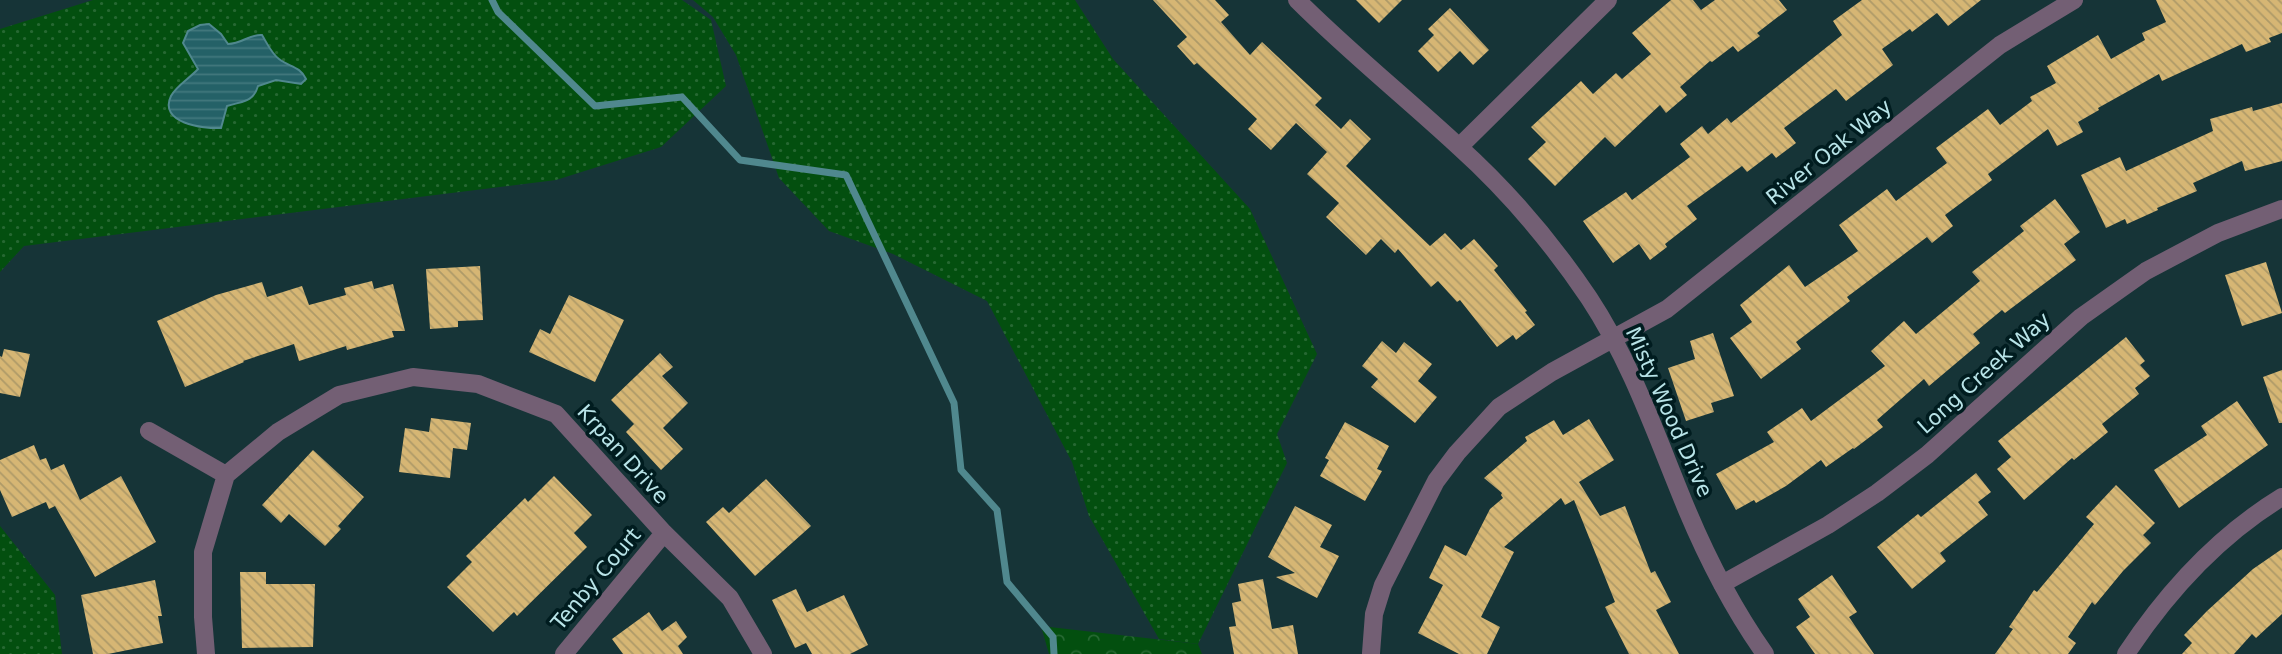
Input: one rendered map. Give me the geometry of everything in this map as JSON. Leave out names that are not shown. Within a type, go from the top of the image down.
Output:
[{"type":"street","name":"Misty Wood Drive","points":[[1297,0],[1460,147],[1522,211],[1589,299],[1614,339],[1688,513],[1723,584],[1765,654]]},
{"type":"street","points":[[1460,147],[1608,0]]},
{"type":"street","name":"River Oak Way","points":[[1371,653],[1374,614],[1382,585],[1436,481],[1457,453],[1499,407],[1552,373],[1667,309],[2000,45],[2074,0]]},
{"type":"street","name":"Long Creek Way","points":[[1723,584],[1877,494],[1927,454],[2081,317],[2146,271],[2218,233],[2282,209]]},
{"type":"street","name":"Krpan Drive","points":[[226,475],[278,432],[339,396],[413,377],[478,384],[556,414],[664,533],[730,598],[763,654]]},
{"type":"street","points":[[149,431],[226,475],[203,552],[206,654]]},
{"type":"street","points":[[2126,654],[2147,622],[2200,560],[2256,513],[2282,497]]},
{"type":"street","name":"Tenby Court","points":[[564,654],[664,533]]},
{"type":"green space","points":[[93,0],[682,0],[711,20],[726,86],[661,147],[556,180],[24,246],[0,272],[0,29]]},
{"type":"green space","points":[[693,0],[1075,0],[1113,59],[1250,209],[1317,354],[1277,434],[1287,463],[1198,644],[1159,639],[1089,516],[1072,462],[987,301],[893,254],[829,231],[779,178],[736,55],[713,17]]},
{"type":"green space","points":[[0,526],[55,595],[62,654],[0,654]]},
{"type":"green space","points":[[1041,626],[1198,644],[1202,654],[1049,654]]},
{"type":"water","points":[[209,24],[228,44],[262,35],[276,57],[297,69],[306,79],[301,84],[276,80],[258,86],[250,98],[227,106],[221,128],[194,125],[176,118],[169,105],[171,96],[198,69],[183,43],[188,31]]},
{"type":"building","points":[[1153,0],[1215,0],[1229,15],[1221,22],[1250,55],[1262,42],[1322,98],[1315,105],[1341,129],[1350,119],[1371,139],[1346,166],[1430,246],[1445,233],[1461,250],[1474,239],[1498,266],[1494,270],[1535,325],[1516,340],[1513,335],[1497,347],[1460,300],[1457,302],[1438,281],[1431,287],[1398,249],[1395,253],[1381,239],[1366,255],[1326,217],[1339,203],[1307,174],[1327,152],[1296,123],[1271,150],[1248,129],[1257,119],[1197,63],[1194,65],[1177,46],[1187,37]]},
{"type":"building","points":[[1356,0],[1402,0],[1379,23]]},
{"type":"building","points":[[1671,0],[1693,0],[1701,10],[1715,0],[1779,0],[1787,10],[1757,33],[1760,36],[1738,52],[1733,46],[1710,61],[1680,87],[1687,95],[1666,113],[1660,105],[1615,147],[1605,137],[1555,186],[1528,159],[1546,142],[1531,127],[1581,81],[1593,94],[1616,73],[1622,79],[1651,54],[1632,33]]},
{"type":"building","points":[[1862,0],[1981,0],[1948,26],[1937,13],[1912,32],[1910,29],[1882,49],[1893,65],[1846,101],[1836,89],[1784,128],[1796,143],[1776,158],[1772,153],[1747,172],[1742,166],[1687,206],[1697,219],[1665,244],[1667,247],[1650,260],[1639,244],[1613,263],[1583,221],[1626,192],[1632,200],[1690,157],[1680,144],[1702,126],[1708,134],[1727,118],[1731,123],[1842,35],[1833,21]]},
{"type":"building","points":[[2156,0],[2282,0],[2282,33],[2269,38],[2271,42],[2246,52],[2242,44],[2162,81],[2159,74],[2078,122],[2083,132],[2057,146],[2048,129],[1988,174],[1992,180],[1945,215],[1953,226],[1932,243],[1927,237],[1847,297],[1850,301],[1796,342],[1801,349],[1761,379],[1730,338],[1752,322],[1740,305],[1789,265],[1805,287],[1858,251],[1839,225],[1887,189],[1896,201],[1947,163],[1936,148],[1988,109],[2000,125],[2032,101],[2030,97],[2056,83],[2047,66],[2098,35],[2111,59],[2145,40],[2142,33],[2166,22]]},
{"type":"building","points":[[1450,8],[1489,50],[1473,65],[1460,51],[1438,72],[1418,51],[1434,35],[1428,29]]},
{"type":"building","points":[[2282,103],[2282,161],[2245,171],[2242,161],[2193,183],[2197,191],[2127,224],[2125,219],[2106,228],[2081,175],[2120,157],[2126,171],[2213,131],[2210,119],[2252,107],[2253,111]]},
{"type":"building","points":[[2055,199],[2080,232],[2064,244],[2076,260],[2005,313],[2002,310],[1973,334],[1980,343],[1929,386],[1924,379],[1877,420],[1883,427],[1854,449],[1826,467],[1821,460],[1786,486],[1756,503],[1754,500],[1736,510],[1716,474],[1774,442],[1767,432],[1802,408],[1811,421],[1885,366],[1871,351],[1904,321],[1916,334],[1980,281],[1972,272],[2024,231],[2020,226]]},
{"type":"building","points":[[2266,262],[2282,313],[2242,326],[2225,275]]},
{"type":"building","points":[[480,266],[483,320],[458,321],[458,327],[430,329],[426,269]]},
{"type":"building","points":[[372,281],[374,289],[393,284],[405,331],[392,331],[394,337],[347,350],[346,346],[299,361],[294,344],[243,361],[185,387],[157,321],[216,295],[262,282],[267,297],[302,286],[309,305],[346,295],[344,288]]},
{"type":"building","points":[[569,295],[624,320],[595,382],[529,352],[540,329],[550,334]]},
{"type":"building","points":[[1713,333],[1734,396],[1711,403],[1714,412],[1686,421],[1668,368],[1695,359],[1690,341]]},
{"type":"building","points":[[2126,337],[2145,361],[2140,365],[2150,376],[2135,388],[2139,394],[2102,424],[2108,432],[2074,460],[2072,458],[2024,500],[1997,469],[2011,457],[1998,441]]},
{"type":"building","points":[[1382,341],[1396,353],[1404,342],[1432,364],[1418,381],[1437,397],[1415,423],[1371,387],[1378,379],[1362,366]]},
{"type":"building","points":[[4,349],[30,354],[20,397],[0,393],[0,356],[2,357]]},
{"type":"building","points":[[660,353],[673,367],[662,376],[688,403],[663,428],[683,449],[661,470],[626,432],[634,424],[611,400]]},
{"type":"building","points":[[2282,370],[2282,423],[2279,423],[2263,377]]},
{"type":"building","points":[[2237,401],[2268,445],[2179,508],[2154,470],[2207,435],[2201,426]]},
{"type":"building","points":[[431,418],[471,423],[467,450],[453,448],[450,478],[399,472],[405,428],[429,432]]},
{"type":"building","points":[[1589,419],[1614,460],[1579,482],[1600,516],[1625,506],[1651,573],[1655,571],[1671,602],[1656,610],[1679,654],[1629,654],[1605,607],[1615,602],[1574,500],[1565,505],[1561,498],[1504,547],[1514,552],[1481,617],[1500,627],[1487,654],[1459,654],[1418,633],[1443,585],[1429,578],[1445,545],[1466,556],[1490,509],[1503,498],[1502,493],[1484,478],[1527,441],[1525,437],[1554,420],[1563,435]]},
{"type":"building","points":[[1345,422],[1389,446],[1377,469],[1382,471],[1365,501],[1320,476],[1329,460],[1325,458]]},
{"type":"building","points":[[34,445],[40,460],[46,458],[51,470],[64,464],[80,500],[121,476],[156,542],[95,577],[55,506],[49,509],[46,502],[12,517],[0,490],[0,460]]},
{"type":"building","points":[[313,450],[364,497],[338,526],[341,529],[325,546],[289,514],[281,523],[262,505]]},
{"type":"building","points":[[1976,473],[1991,492],[1978,502],[1988,515],[1940,553],[1946,561],[1912,589],[1877,547],[1918,514],[1921,517]]},
{"type":"building","points":[[554,476],[592,515],[574,533],[587,547],[517,616],[514,612],[493,632],[447,587],[472,562],[466,556],[525,498],[528,502]]},
{"type":"building","points":[[766,479],[811,526],[755,576],[706,522],[723,507],[729,513]]},
{"type":"building","points":[[2116,485],[2155,523],[2143,535],[2151,543],[2095,605],[2092,602],[2068,637],[2076,643],[2068,654],[1995,654],[2013,629],[2009,627],[2034,590],[2037,592],[2094,524],[2086,517]]},
{"type":"building","points":[[1295,506],[1332,525],[1320,547],[1339,556],[1317,598],[1276,577],[1295,573],[1268,557]]},
{"type":"building","points":[[2282,549],[2282,614],[2256,638],[2252,634],[2234,654],[2182,654],[2192,643],[2184,635],[2253,569]]},
{"type":"building","points":[[240,572],[266,572],[266,584],[315,584],[313,647],[242,648]]},
{"type":"building","points":[[1832,575],[1857,612],[1849,617],[1874,654],[1815,654],[1796,627],[1810,617],[1798,599]]},
{"type":"building","points":[[1263,579],[1272,629],[1293,625],[1298,654],[1234,654],[1229,627],[1236,626],[1232,603],[1241,601],[1238,584]]},
{"type":"building","points":[[155,580],[162,616],[158,616],[163,643],[108,654],[93,654],[81,595]]},
{"type":"building","points":[[796,589],[807,612],[844,595],[868,645],[850,654],[812,654],[806,643],[795,648],[772,600]]},
{"type":"building","points":[[649,612],[662,631],[676,621],[687,637],[678,646],[683,654],[623,654],[612,639]]},
{"type":"waterway","points":[[492,0],[498,12],[595,106],[682,97],[740,160],[846,175],[954,403],[961,470],[997,510],[1007,582],[1053,637],[1054,654]]}]
